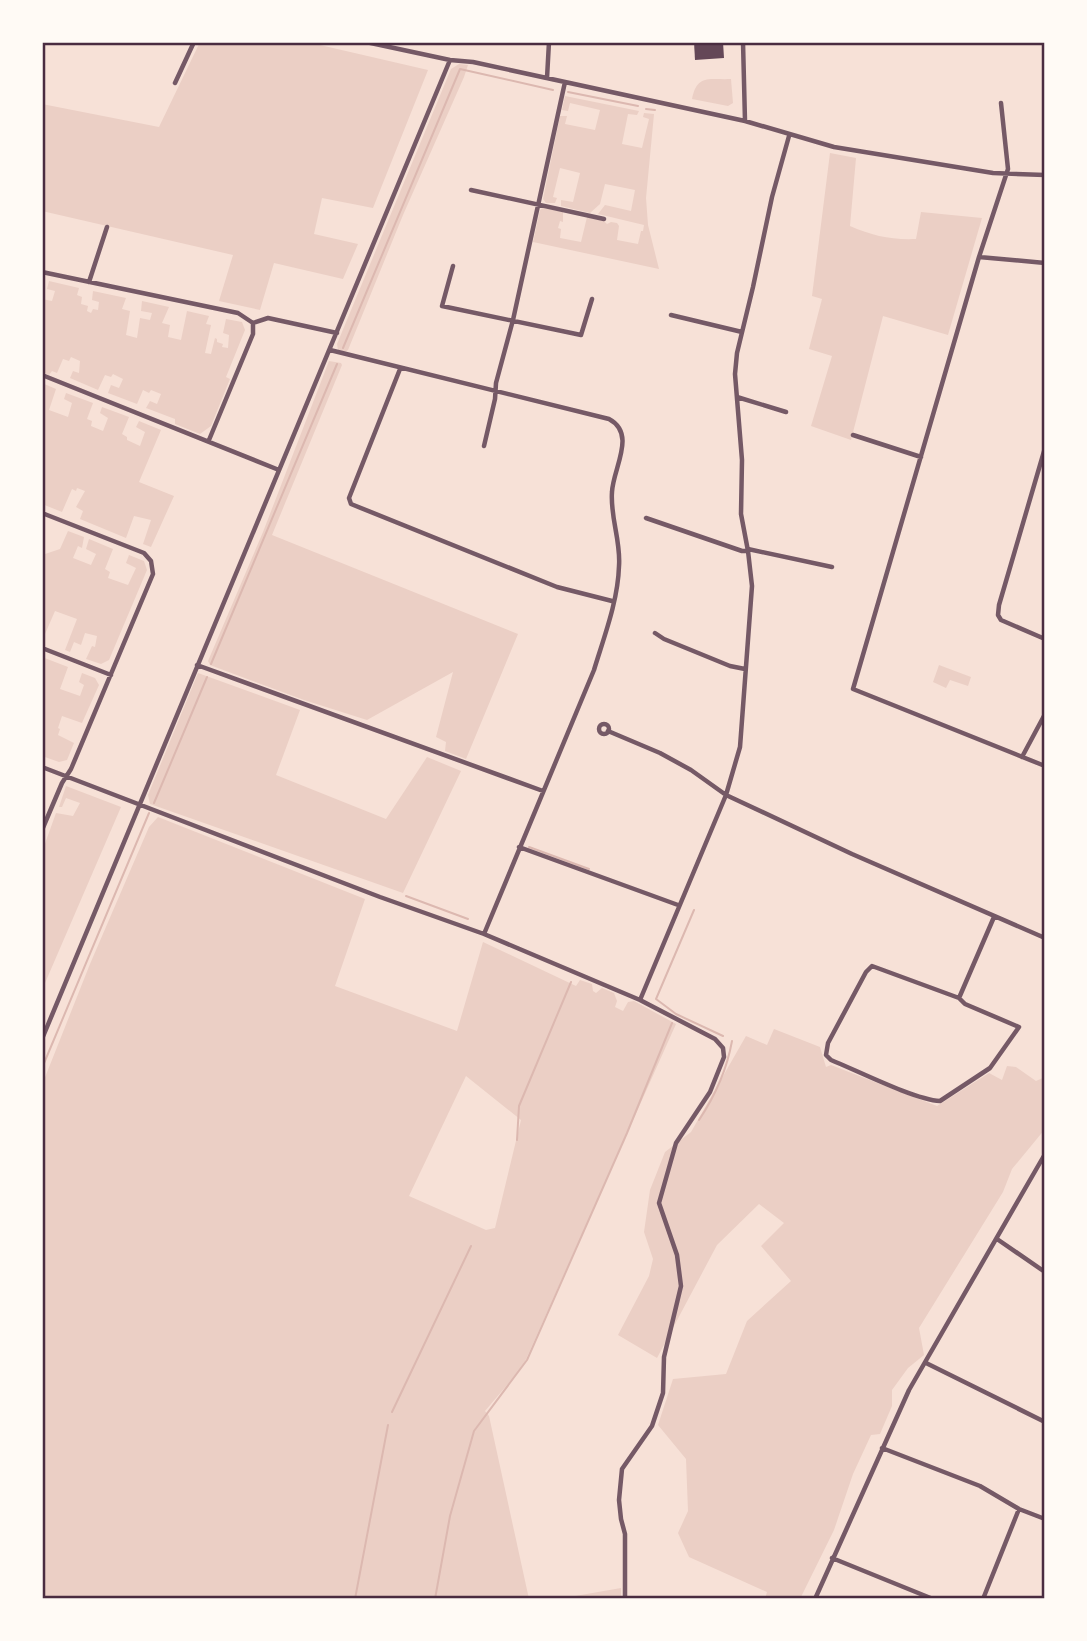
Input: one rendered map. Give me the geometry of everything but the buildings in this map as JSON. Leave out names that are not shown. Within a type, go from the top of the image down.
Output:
[{"type":"street","points":[[175,83],[194,42]]},
{"type":"street","points":[[366,42],[450,60],[473,62],[745,121],[834,147],[1005,174],[1045,175]]},
{"type":"street","points":[[547,78],[549,42]]},
{"type":"street","points":[[743,42],[745,121]]},
{"type":"street","points":[[42,1039],[450,60]]},
{"type":"street","points":[[484,446],[565,82]]},
{"type":"street","points":[[1001,103],[1008,169],[979,257],[853,689],[1045,766]]},
{"type":"street","points":[[640,1000],[726,795],[740,747],[752,586],[741,514],[742,460],[735,374],[737,353],[772,197],[789,135]]},
{"type":"street","points":[[471,190],[604,219]]},
{"type":"street","points":[[89,282],[107,227]]},
{"type":"street","points":[[979,257],[1045,263]]},
{"type":"street","points":[[453,266],[442,306],[581,335],[592,299]]},
{"type":"street","points":[[42,272],[237,313],[253,323]]},
{"type":"street","points":[[671,315],[742,332]]},
{"type":"street","points":[[253,323],[268,318],[337,333]]},
{"type":"street","points":[[209,440],[253,334],[253,323]]},
{"type":"street","points":[[330,350],[609,419],[620,427],[624,443],[615,469],[611,495],[620,565],[594,670],[484,934]]},
{"type":"street","points":[[400,369],[349,498],[351,504],[557,587],[612,601]]},
{"type":"street","points":[[42,375],[279,470]]},
{"type":"street","points":[[737,397],[786,412]]},
{"type":"street","points":[[853,435],[921,457]]},
{"type":"street","points":[[1045,448],[998,615],[1001,620],[1045,639]]},
{"type":"street","points":[[42,513],[144,553],[151,561],[153,574],[42,830]]},
{"type":"street","points":[[646,518],[742,551],[832,567]]},
{"type":"street","points":[[655,633],[719,662],[745,669]]},
{"type":"street","points":[[42,648],[111,675]]},
{"type":"street","points":[[197,665],[543,791]]},
{"type":"street","points":[[1022,757],[1045,714]]},
{"type":"street","points":[[608,731],[660,752],[726,795],[1045,939]]},
{"type":"street","points":[[42,767],[385,899],[484,934],[640,1000],[720,1043],[724,1056],[710,1092],[676,1143],[659,1203],[677,1255],[681,1286],[664,1357],[663,1393],[652,1426],[622,1469],[620,1500],[625,1534],[625,1599]]},
{"type":"street","points":[[519,847],[678,905]]},
{"type":"street","points":[[959,998],[994,917]]},
{"type":"street","points":[[872,966],[959,998],[965,1004],[1018,1027],[990,1068],[940,1101],[930,1100],[831,1060],[827,1055],[826,1050],[866,972],[872,966]]},
{"type":"street","points":[[815,1599],[909,1390],[1045,1154]]},
{"type":"street","points":[[997,1238],[1045,1272]]},
{"type":"street","points":[[926,1363],[1045,1422]]},
{"type":"street","points":[[882,1448],[980,1486],[1019,1509],[1045,1519]]},
{"type":"street","points":[[983,1599],[1019,1509]]},
{"type":"street","points":[[832,1559],[933,1599]]},
{"type":"shaded area","points":[[200,42],[307,42],[428,70],[373,208],[322,198],[314,234],[358,244],[343,279],[274,263],[260,310],[219,301],[233,255],[42,211],[42,104],[159,127]]},
{"type":"shaded area","points":[[459,64],[468,65],[464,77],[403,215],[348,350],[338,350],[337,344],[451,69]]},
{"type":"shaded area","points":[[731,79],[733,103],[728,106],[692,99],[697,85],[701,82]]},
{"type":"shaded area","points":[[565,96],[639,111],[637,115],[628,114],[622,144],[642,148],[649,119],[643,117],[644,113],[654,114],[646,198],[648,225],[659,269],[533,242],[540,210],[543,208],[563,212],[563,222],[560,221],[558,228],[561,229],[560,238],[581,242],[587,217],[607,224],[617,223],[617,240],[638,244],[643,231],[644,225],[598,214],[605,205],[631,211],[635,190],[605,184],[600,204],[590,213],[561,206],[561,200],[573,202],[580,173],[560,168],[553,197],[557,198],[555,203],[546,203],[543,199],[560,116],[567,116],[565,124],[595,130],[600,110],[570,103],[568,111],[562,110]]},
{"type":"shaded area","points":[[830,153],[856,158],[850,226],[882,237],[916,239],[921,212],[982,218],[948,335],[883,316],[851,440],[811,426],[832,356],[809,349],[822,299],[812,296]]},
{"type":"shaded area","points":[[49,281],[79,288],[77,295],[82,297],[81,304],[88,306],[87,311],[91,313],[93,309],[98,310],[99,302],[92,300],[93,291],[126,298],[122,309],[130,311],[126,335],[137,338],[140,318],[150,320],[152,313],[141,311],[142,301],[169,307],[162,323],[170,325],[168,337],[181,340],[187,311],[209,316],[206,324],[211,325],[205,353],[211,354],[215,338],[223,344],[222,347],[228,348],[229,335],[223,333],[226,319],[242,322],[245,330],[226,377],[230,379],[211,426],[200,434],[175,424],[175,419],[146,408],[150,401],[157,404],[161,394],[151,390],[149,393],[143,390],[137,404],[108,393],[111,385],[119,388],[123,379],[113,374],[111,377],[105,375],[98,390],[70,378],[73,371],[79,373],[80,361],[71,357],[69,361],[63,359],[57,373],[52,371],[49,375],[42,372],[42,299],[52,301],[55,291],[47,289]]},
{"type":"shaded area","points":[[329,361],[342,365],[272,535],[518,634],[466,759],[445,751],[446,742],[436,737],[453,672],[367,720],[304,700],[210,665],[208,661],[263,532]]},
{"type":"shaded area","points":[[42,383],[56,389],[49,410],[68,417],[72,403],[64,399],[66,393],[93,403],[87,419],[92,421],[91,426],[103,431],[108,418],[100,413],[102,407],[129,417],[122,434],[127,440],[140,446],[145,432],[136,427],[139,421],[161,430],[139,482],[174,496],[151,547],[143,544],[151,520],[134,516],[126,538],[80,519],[83,511],[76,507],[85,491],[72,489],[62,512],[42,504],[45,479],[42,477]]},
{"type":"shaded area","points":[[68,531],[84,537],[82,548],[78,546],[73,558],[91,565],[96,554],[86,549],[89,539],[113,549],[105,569],[110,572],[108,578],[128,585],[136,568],[126,563],[129,555],[144,561],[147,570],[109,660],[101,664],[86,659],[92,646],[95,647],[97,636],[85,633],[81,645],[74,642],[70,652],[65,650],[77,619],[55,611],[42,641],[42,555],[60,549]]},
{"type":"shaded area","points":[[42,657],[68,667],[60,689],[80,696],[84,685],[79,682],[82,673],[95,678],[99,685],[82,723],[62,716],[58,735],[74,743],[67,760],[59,762],[42,756]]},
{"type":"shaded area","points":[[939,665],[971,677],[968,686],[950,680],[946,688],[933,682]]},
{"type":"shaded area","points":[[198,673],[300,710],[276,775],[386,819],[427,757],[461,771],[403,893],[150,804],[148,795]]},
{"type":"shaded area","points":[[66,786],[121,807],[42,990],[42,852],[56,813],[73,816],[80,803],[66,798],[62,807],[59,807]]},
{"type":"shaded area","points":[[158,817],[365,899],[335,986],[457,1031],[483,942],[576,986],[580,980],[592,984],[596,993],[602,988],[614,993],[617,1001],[615,1007],[623,1011],[628,1002],[634,1001],[676,1024],[523,1366],[485,1411],[489,1416],[529,1599],[42,1599],[42,1085],[149,827]],"holes":[[[466,1076],[521,1120],[495,1228],[486,1230],[409,1196]]]},
{"type":"shaded area","points":[[774,1029],[820,1047],[826,1067],[831,1065],[937,1106],[989,1073],[1002,1080],[1007,1066],[1016,1067],[1036,1081],[1045,1077],[1045,1129],[1012,1169],[1003,1192],[919,1328],[924,1355],[908,1368],[892,1390],[892,1406],[880,1434],[871,1435],[853,1474],[834,1530],[800,1599],[765,1599],[767,1592],[689,1557],[678,1533],[688,1511],[686,1459],[658,1425],[673,1379],[726,1374],[747,1321],[791,1281],[761,1246],[784,1223],[759,1204],[717,1245],[657,1358],[618,1335],[649,1276],[653,1259],[644,1232],[650,1190],[665,1152],[691,1132],[746,1036],[767,1045]]},
{"type":"shaded area","points":[[621,1588],[621,1599],[558,1599]]},
{"type":"waterway","points":[[343,348],[460,69],[553,90]]},
{"type":"waterway","points":[[568,92],[638,106]]},
{"type":"waterway","points":[[646,109],[655,110]]},
{"type":"waterway","points":[[211,664],[337,364]]},
{"type":"waterway","points":[[154,803],[207,677]]},
{"type":"waterway","points":[[42,1068],[149,813]]},
{"type":"waterway","points":[[529,847],[589,869]]},
{"type":"waterway","points":[[406,896],[468,919]]},
{"type":"waterway","points":[[694,910],[656,999],[676,1014],[723,1036]]},
{"type":"waterway","points":[[517,1140],[519,1106],[571,982]]},
{"type":"waterway","points":[[435,1599],[450,1516],[474,1431],[527,1360],[627,1133],[672,1023]]},
{"type":"waterway","points":[[699,1120],[720,1082],[732,1041]]},
{"type":"waterway","points":[[392,1412],[471,1246]]},
{"type":"waterway","points":[[355,1599],[388,1425]]}]
